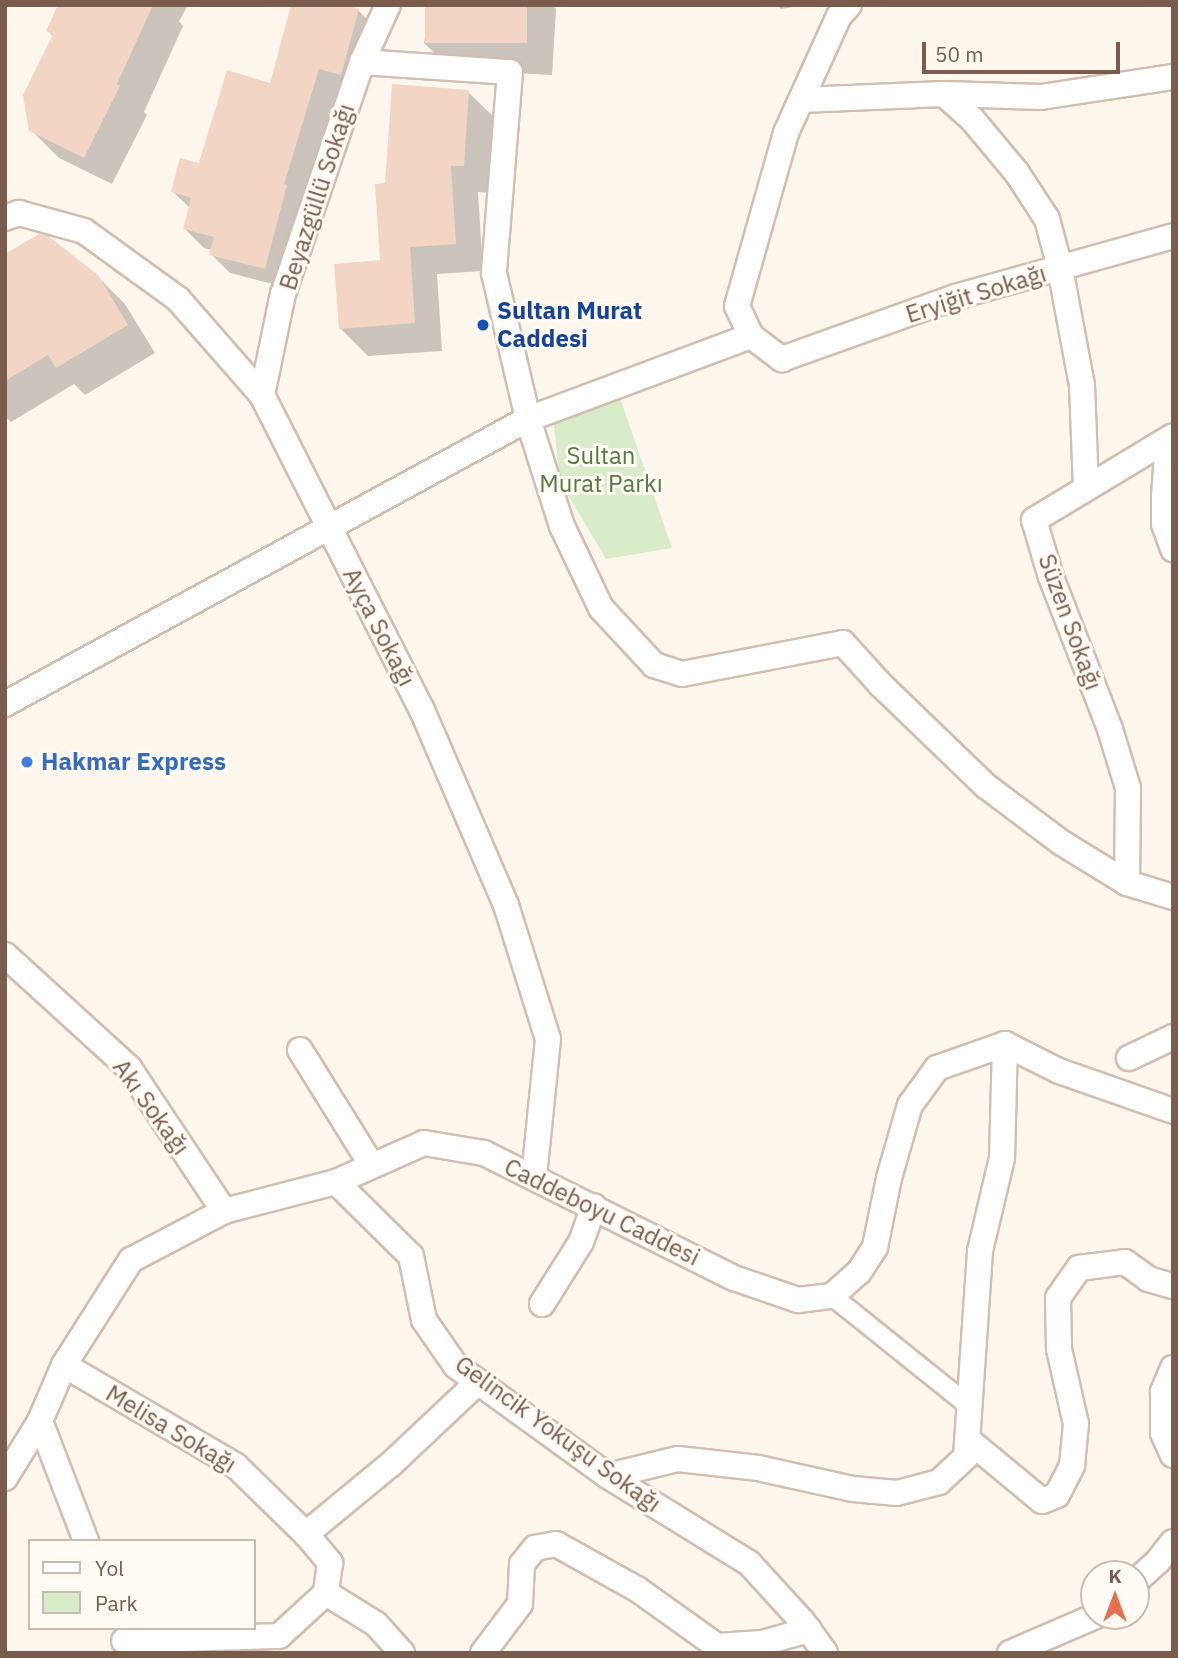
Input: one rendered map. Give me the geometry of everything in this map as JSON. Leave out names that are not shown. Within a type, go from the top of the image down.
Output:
[{"type":"street","name":"Beyazgüllü Sokağı","points":[[262,395],[284,294],[362,62],[388,5]]},
{"type":"street","points":[[5,704],[527,419],[751,336],[737,306],[786,133],[839,16],[849,5]]},
{"type":"street","points":[[362,62],[510,72],[494,273],[527,419],[562,526],[601,608],[654,665],[682,674],[843,643],[881,685],[986,786],[1062,843],[1126,883],[1169,891]]},
{"type":"street","points":[[801,100],[944,94],[1041,97],[1173,77]]},
{"type":"street","points":[[944,94],[972,119],[1017,173],[1047,219],[1060,268],[1082,384],[1086,488]]},
{"type":"street","name":"Ayça Sokağı","points":[[5,218],[19,214],[84,231],[178,299],[262,395],[422,710],[506,905],[548,1039],[534,1177]]},
{"type":"street","name":"Eryiğit Sokağı","points":[[751,336],[782,359],[955,298],[1173,236]]},
{"type":"street","name":"Süzen Sokağı","points":[[1126,883],[1128,788],[1110,729],[1051,577],[1034,520],[1173,436]]},
{"type":"street","points":[[1173,444],[1167,453],[1164,497],[1164,524],[1173,549]]},
{"type":"street","name":"Akı Sokağı","points":[[5,955],[129,1068],[224,1211]]},
{"type":"street","points":[[1129,1058],[1173,1037]]},
{"type":"street","points":[[968,1405],[832,1296],[859,1272],[875,1247],[889,1178],[910,1105],[937,1068],[1005,1044],[1059,1071],[1173,1111]]},
{"type":"street","points":[[608,1476],[678,1459],[758,1468],[853,1489],[897,1493],[939,1482],[966,1457],[980,1251],[1002,1158],[1005,1044]]},
{"type":"street","points":[[300,1050],[371,1164]]},
{"type":"street","name":"Caddeboyu Caddesi","points":[[5,1478],[40,1420],[64,1365],[131,1260],[224,1211],[336,1182],[371,1164],[424,1143],[484,1153],[734,1278],[798,1300],[832,1296]]},
{"type":"street","name":"Gelincik Yokuşu Sokağı","points":[[336,1182],[411,1256],[424,1320],[456,1366],[608,1476],[749,1563],[809,1630],[825,1653]]},
{"type":"street","points":[[542,1304],[582,1242],[594,1206]]},
{"type":"street","points":[[967,1439],[1042,1501],[1057,1495],[1072,1465],[1076,1424],[1059,1349],[1058,1298],[1079,1268],[1125,1262],[1148,1279],[1173,1286]]},
{"type":"street","name":"Melisa Sokağı","points":[[64,1365],[236,1466],[306,1534],[330,1563],[326,1593]]},
{"type":"street","points":[[1173,1368],[1163,1392],[1163,1433],[1173,1455]]},
{"type":"street","points":[[306,1534],[391,1464],[478,1382]]},
{"type":"street","points":[[40,1420],[85,1539]]},
{"type":"street","points":[[1150,1568],[1173,1542]]},
{"type":"street","points":[[483,1653],[520,1604],[522,1564],[534,1548],[556,1544],[637,1588],[717,1646],[762,1643],[809,1630]]},
{"type":"street","points":[[123,1641],[279,1636],[326,1593],[376,1624],[402,1653]]},
{"type":"street","points":[[1010,1653],[1080,1623]]},
{"type":"green space","name":"Sultan Murat Parkı","points":[[618,392],[672,548],[606,559],[560,482],[553,417]]},
{"type":"building","points":[[58,5],[153,5],[117,84],[120,86],[84,158],[29,131],[23,95],[53,34],[46,31]]},
{"type":"building","points":[[291,5],[345,5],[359,9],[341,75],[319,69],[284,184],[287,185],[265,269],[209,255],[214,237],[183,229],[191,198],[171,192],[180,158],[199,163],[227,70],[270,83]]},
{"type":"building","points":[[425,5],[527,5],[527,43],[425,43]]},
{"type":"building","points":[[392,84],[469,90],[464,166],[451,166],[456,244],[410,247],[415,323],[339,329],[334,264],[380,260],[375,184],[385,183]]},
{"type":"building","points":[[39,234],[48,236],[98,275],[128,325],[56,368],[48,355],[5,381],[5,254]]},
{"type":"place","name":"Sultan Murat Caddesi","points":[[483,325]]},
{"type":"place","name":"Hakmar Express","points":[[27,762]]}]
